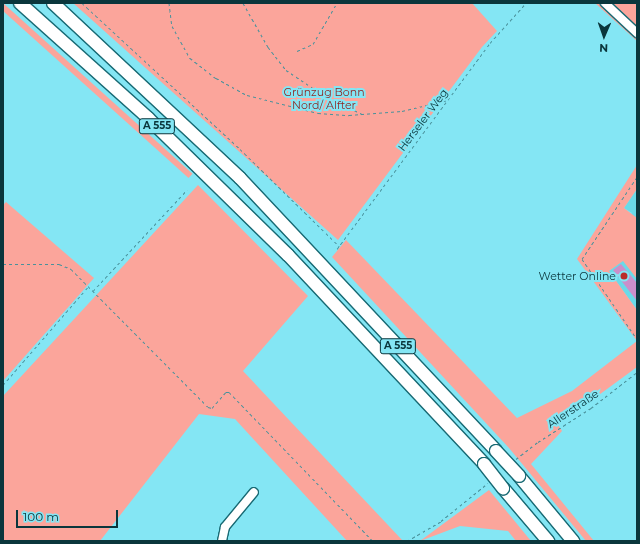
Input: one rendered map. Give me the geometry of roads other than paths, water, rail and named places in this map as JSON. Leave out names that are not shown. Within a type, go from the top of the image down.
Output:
[{"type":"highway","name":"A 555","points":[[20,3],[148,118],[288,255],[484,464],[548,541]]},
{"type":"highway","name":"A 555","points":[[53,3],[164,104],[240,178],[519,476],[573,541]]},
{"type":"lane","points":[[605,3],[637,32]]},
{"type":"lane","points":[[222,541],[225,527],[254,492]]},
{"type":"place","name":"Wetter Online","points":[[624,276]]},
{"type":"park label","name":"Grünzug Bonn Nord/ Alfter","points":[[324,99]]}]
